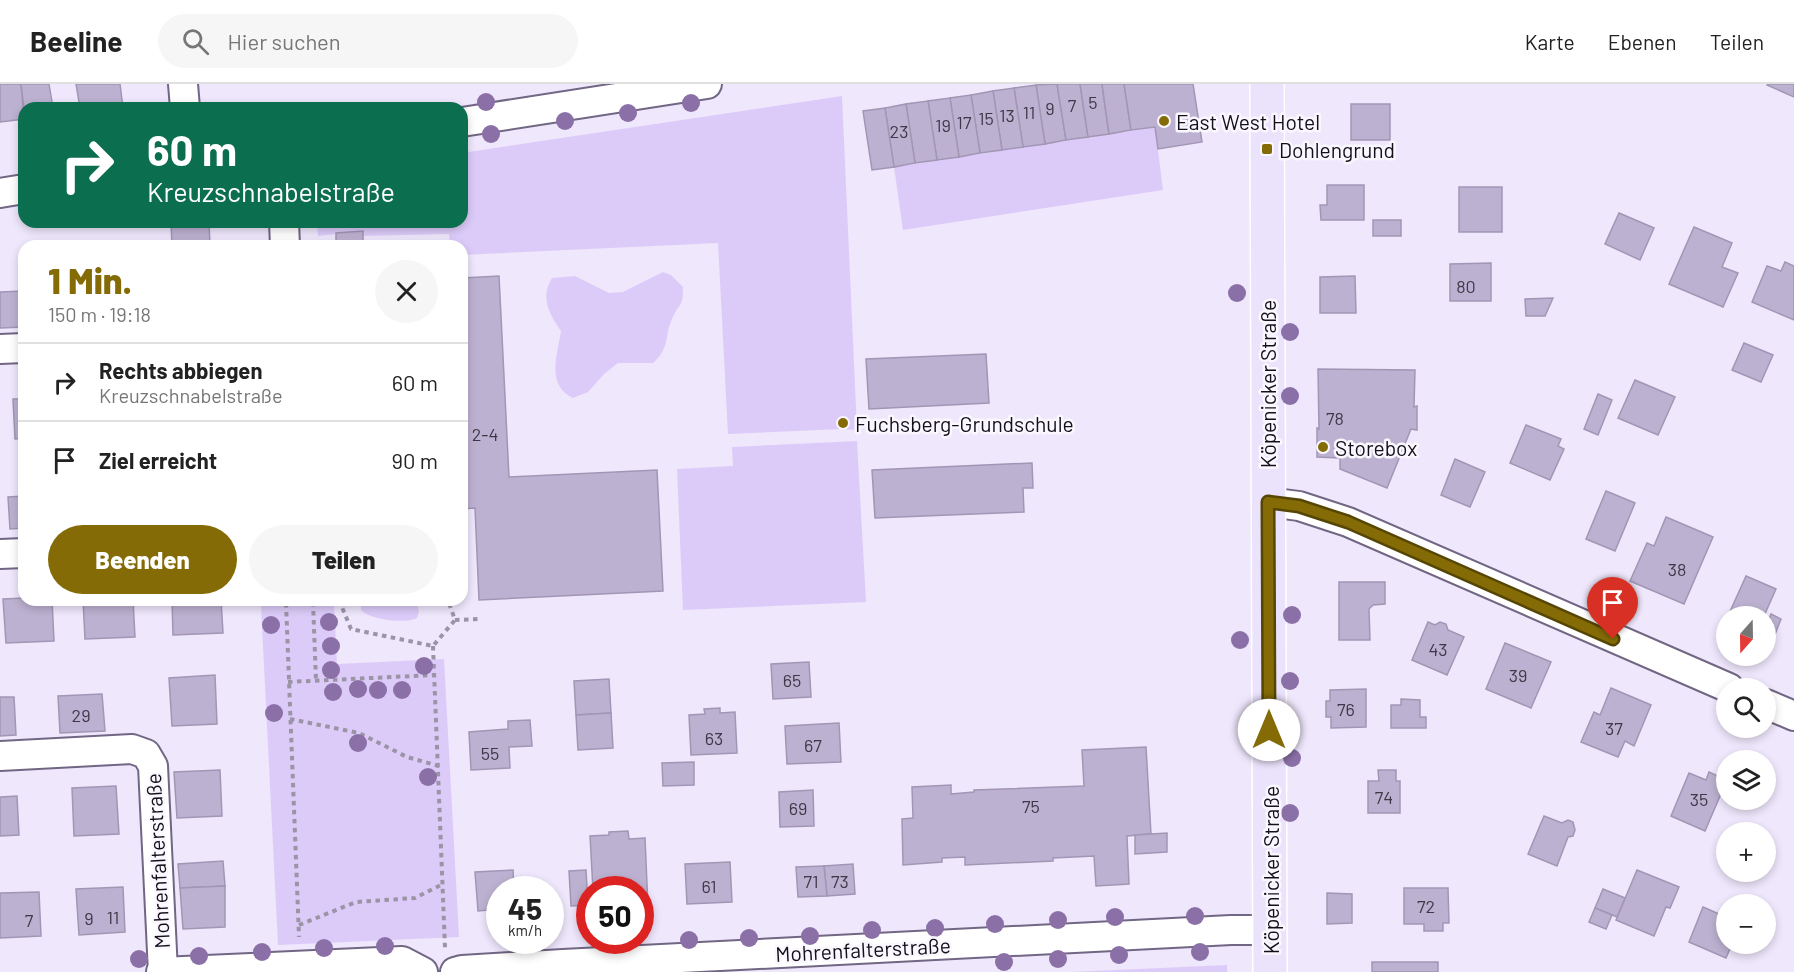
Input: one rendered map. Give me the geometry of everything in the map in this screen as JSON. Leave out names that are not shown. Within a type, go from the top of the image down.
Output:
[{"type":"main road","name":"Köpenicker Straße","points":[[1267,84],[1270,972]]},
{"type":"street","points":[[183,84],[184,102]]},
{"type":"street","points":[[468,121],[707,84]]},
{"type":"street","points":[[0,193],[18,190]]},
{"type":"street","points":[[0,349],[18,348]]},
{"type":"street","points":[[1268,502],[1299,506],[1348,522],[1716,682]]},
{"type":"street","points":[[0,555],[18,554]]},
{"type":"street","points":[[1776,708],[1794,716]]},
{"type":"street","name":"Mohrenfalterstraße","points":[[0,756],[132,749],[146,754],[153,766],[162,972],[402,961],[423,972]]},
{"type":"street","name":"Mohrenfalterstraße","points":[[450,961],[462,969],[1231,930],[1270,930]]},
{"type":"path","points":[[286,606],[287,682],[301,965]]},
{"type":"path","points":[[313,606],[316,681]]},
{"type":"path","points":[[341,606],[351,629],[432,646]]},
{"type":"path","points":[[450,606],[455,620]]},
{"type":"path","points":[[450,961],[443,884],[432,646],[455,620],[480,619]]},
{"type":"path","points":[[287,682],[434,675]]},
{"type":"path","points":[[290,719],[359,733],[406,757],[439,766]]},
{"type":"path","points":[[298,925],[356,902],[415,898],[443,884]]},
{"type":"shaded area","points":[[842,96],[857,430],[728,434],[718,243],[468,255],[468,240],[450,240],[449,234],[363,236],[362,231],[318,236],[317,228],[468,228],[468,152]]},
{"type":"shaded area","points":[[1155,127],[1163,190],[903,230],[894,167]]},
{"type":"shaded area","points":[[663,272],[671,275],[683,287],[683,294],[658,358],[653,363],[618,363],[604,374],[588,392],[573,398],[565,392],[559,386],[555,369],[561,331],[550,312],[546,299],[548,285],[552,278],[575,276],[609,293],[623,292]]},
{"type":"shaded area","points":[[857,441],[866,602],[683,610],[677,469],[733,466],[732,447]]},
{"type":"shaded area","points":[[261,606],[334,606],[337,664],[444,659],[459,937],[278,945]]},
{"type":"shaded area","points":[[361,606],[417,606],[419,611],[417,618],[397,621],[380,619],[361,610]]},
{"type":"shaded area","points":[[1227,965],[1227,972],[1072,972]]},
{"type":"building","points":[[0,84],[21,84],[23,102],[18,102],[18,120],[0,122]]},
{"type":"building","points":[[21,84],[49,84],[52,102],[23,102]]},
{"type":"building","points":[[76,84],[120,84],[122,102],[79,102]]},
{"type":"building","points":[[1057,84],[1066,140],[1045,144],[1036,85]]},
{"type":"building","points":[[1057,84],[1080,84],[1088,137],[1066,140]]},
{"type":"building","points":[[1080,84],[1102,84],[1109,134],[1088,137]]},
{"type":"building","points":[[1102,84],[1124,84],[1131,130],[1109,134]]},
{"type":"building","name":"East West Hotel","points":[[1124,84],[1193,84],[1202,142],[1158,149],[1155,127],[1131,130]]},
{"type":"building","points":[[1794,84],[1794,97],[1767,85]]},
{"type":"building","points":[[1036,85],[1045,144],[1023,147],[1014,88]]},
{"type":"building","points":[[1014,88],[1023,147],[1002,150],[993,91]]},
{"type":"building","points":[[993,91],[1002,150],[980,153],[971,95]]},
{"type":"building","points":[[971,95],[980,153],[959,157],[950,98]]},
{"type":"building","points":[[950,98],[959,157],[937,160],[928,101]]},
{"type":"building","points":[[928,101],[937,160],[915,163],[906,104]]},
{"type":"building","points":[[906,104],[915,163],[894,167],[885,108]]},
{"type":"building","points":[[1351,104],[1390,104],[1390,140],[1351,140]]},
{"type":"building","points":[[885,108],[894,167],[872,170],[863,111]]},
{"type":"building","points":[[1327,185],[1364,185],[1364,220],[1321,220],[1320,205],[1327,205]]},
{"type":"building","points":[[1459,187],[1502,187],[1502,232],[1459,232]]},
{"type":"building","points":[[1619,213],[1654,228],[1640,260],[1605,244]]},
{"type":"building","points":[[1373,220],[1401,220],[1401,236],[1373,236]]},
{"type":"building","points":[[1694,227],[1732,243],[1722,267],[1738,273],[1723,307],[1669,284]]},
{"type":"building","points":[[171,228],[209,228],[210,240],[172,240]]},
{"type":"building","points":[[363,231],[363,240],[336,240],[336,233]]},
{"type":"building","points":[[1785,262],[1794,266],[1794,320],[1752,302],[1767,266],[1781,271]]},
{"type":"building","points":[[1491,263],[1491,301],[1450,301],[1450,264]]},
{"type":"building","points":[[499,276],[509,477],[657,470],[663,591],[479,600],[475,508],[468,509],[468,278]]},
{"type":"building","points":[[1355,276],[1356,313],[1320,313],[1320,277]]},
{"type":"building","points":[[18,291],[18,327],[0,328],[0,292]]},
{"type":"building","points":[[1553,298],[1545,316],[1526,316],[1525,299]]},
{"type":"building","points":[[1744,343],[1773,355],[1761,382],[1732,370]]},
{"type":"building","points":[[986,354],[989,403],[869,409],[866,359]]},
{"type":"building","points":[[1318,369],[1415,370],[1414,407],[1417,406],[1417,430],[1411,429],[1387,488],[1340,469],[1340,458],[1317,457]]},
{"type":"building","points":[[1635,380],[1675,397],[1658,435],[1618,418]]},
{"type":"building","points":[[1598,394],[1612,400],[1598,435],[1584,429]]},
{"type":"building","points":[[13,399],[18,399],[18,439],[15,439]]},
{"type":"building","points":[[1526,425],[1561,439],[1558,446],[1564,449],[1550,480],[1510,463]]},
{"type":"building","points":[[1455,459],[1485,472],[1470,507],[1441,495]]},
{"type":"building","points":[[1032,463],[1033,488],[1023,488],[1024,512],[875,518],[872,470]]},
{"type":"building","points":[[1606,491],[1635,503],[1615,551],[1586,539]]},
{"type":"building","points":[[18,496],[18,528],[10,529],[8,497]]},
{"type":"building","points":[[1666,517],[1713,537],[1684,604],[1630,581],[1647,543],[1654,546]]},
{"type":"building","points":[[1746,576],[1776,589],[1768,606],[1732,606]]},
{"type":"building","points":[[1339,582],[1385,582],[1385,604],[1373,605],[1369,609],[1370,640],[1339,640]]},
{"type":"building","points":[[18,598],[18,606],[52,606],[54,641],[6,643],[3,599]]},
{"type":"building","points":[[83,606],[133,606],[135,637],[85,639]]},
{"type":"building","points":[[172,606],[221,606],[223,633],[173,635]]},
{"type":"building","points":[[1776,616],[1781,619],[1776,632]]},
{"type":"building","points":[[1428,622],[1435,625],[1440,622],[1446,624],[1448,630],[1464,637],[1447,675],[1412,660]]},
{"type":"building","points":[[1505,643],[1551,662],[1531,708],[1486,689]]},
{"type":"building","points":[[809,662],[811,697],[773,699],[771,664]]},
{"type":"building","points":[[215,675],[217,724],[172,726],[169,678]]},
{"type":"building","points":[[609,679],[611,713],[576,715],[574,681]]},
{"type":"building","points":[[1611,688],[1651,705],[1634,746],[1625,741],[1618,757],[1581,742],[1594,712],[1600,715]]},
{"type":"building","points":[[1366,689],[1366,727],[1331,728],[1331,717],[1326,717],[1326,701],[1330,701],[1330,690]]},
{"type":"building","points":[[102,694],[105,731],[60,733],[58,696]]},
{"type":"building","points":[[0,697],[14,697],[16,735],[0,736]]},
{"type":"building","points":[[1401,699],[1420,700],[1420,717],[1426,717],[1426,728],[1391,728],[1391,705],[1401,705]]},
{"type":"building","points":[[720,708],[720,713],[735,712],[737,753],[691,755],[689,715],[705,714],[704,709]]},
{"type":"building","points":[[611,713],[613,748],[578,750],[576,715]]},
{"type":"building","points":[[530,720],[532,746],[509,747],[510,768],[471,770],[469,732],[508,729],[508,721]]},
{"type":"building","points":[[839,723],[841,762],[787,764],[785,726]]},
{"type":"building","points":[[1146,747],[1151,834],[1127,836],[1129,884],[1096,886],[1094,856],[1053,858],[1053,861],[965,865],[965,857],[942,858],[942,862],[903,865],[902,819],[913,818],[912,787],[951,785],[951,794],[974,792],[974,790],[1084,786],[1082,750]]},
{"type":"building","points":[[694,762],[694,785],[663,786],[662,763]]},
{"type":"building","points":[[220,770],[222,816],[177,818],[174,772]]},
{"type":"building","points":[[1378,770],[1396,770],[1396,781],[1400,781],[1400,813],[1368,813],[1368,781],[1379,781]]},
{"type":"building","points":[[1709,772],[1716,775],[1716,805],[1705,831],[1671,816],[1689,773],[1706,780]]},
{"type":"building","points":[[116,786],[119,834],[74,836],[72,788]]},
{"type":"building","points":[[813,790],[814,826],[780,827],[779,792]]},
{"type":"building","points":[[17,796],[19,835],[0,836],[0,797]]},
{"type":"building","points":[[1544,816],[1562,823],[1568,820],[1573,822],[1575,830],[1573,836],[1568,837],[1557,866],[1528,854]]},
{"type":"building","points":[[628,831],[629,839],[645,838],[647,876],[592,876],[590,836],[609,835],[609,832]]},
{"type":"building","points":[[1167,833],[1167,852],[1135,854],[1135,835]]},
{"type":"building","points":[[223,861],[225,886],[180,888],[178,864]]},
{"type":"building","points":[[730,862],[732,902],[687,904],[685,864]]},
{"type":"building","points":[[853,864],[855,894],[827,896],[824,866]]},
{"type":"building","points":[[824,866],[827,896],[798,897],[796,867]]},
{"type":"building","points":[[513,870],[513,876],[486,876],[486,910],[478,911],[475,872]]},
{"type":"building","points":[[586,870],[586,876],[576,876],[576,906],[571,906],[569,871]]},
{"type":"building","points":[[1637,870],[1679,887],[1670,908],[1666,907],[1654,936],[1616,920]]},
{"type":"building","points":[[225,886],[225,927],[183,929],[180,888]]},
{"type":"building","points":[[123,887],[125,932],[79,935],[76,889]]},
{"type":"building","points":[[1404,888],[1448,888],[1449,923],[1443,923],[1443,931],[1424,931],[1424,924],[1404,924]]},
{"type":"building","points":[[1603,889],[1625,898],[1617,917],[1595,908]]},
{"type":"building","points":[[39,892],[41,936],[0,938],[0,893]]},
{"type":"building","points":[[1327,893],[1352,894],[1352,923],[1327,924]]},
{"type":"building","points":[[1703,907],[1716,913],[1716,954],[1689,942]]},
{"type":"building","points":[[1595,908],[1612,915],[1606,929],[1589,922]]},
{"type":"building","points":[[1372,962],[1438,962],[1438,972],[1372,972]]},
{"type":"place","name":"East West Hotel","points":[[1164,121]]},
{"type":"place","name":"Dohlengrund","points":[[1267,149]]},
{"type":"place","name":"Fuchsberg-Grundschule","points":[[843,423]]},
{"type":"place","name":"Storebox","points":[[1323,447]]},
{"type":"route","points":[[1269,730],[1268,502],[1299,506],[1348,522],[1613,639]]}]
